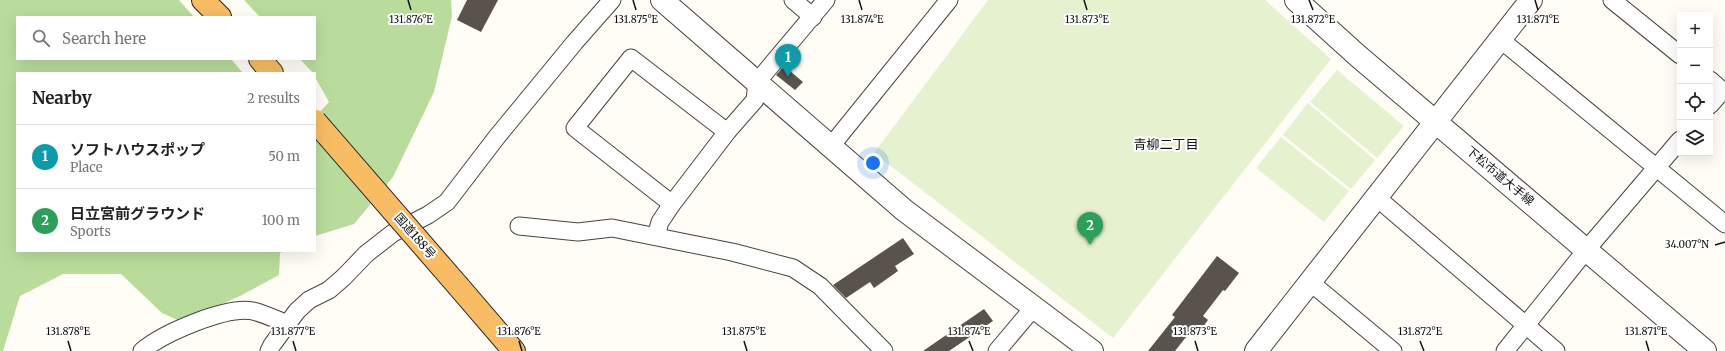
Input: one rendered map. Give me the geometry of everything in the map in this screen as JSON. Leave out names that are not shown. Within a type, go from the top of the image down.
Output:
[{"type":"highway","points":[[203,0],[219,16]]},
{"type":"highway","points":[[261,60],[271,72]]},
{"type":"highway","name":"国道188号","points":[[316,122],[514,351]]},
{"type":"street","points":[[269,351],[297,311],[309,300],[329,290],[366,254],[393,233],[428,215],[447,202],[496,138],[575,42],[612,0]]},
{"type":"street","points":[[662,0],[904,210],[1092,351]]},
{"type":"street","points":[[793,0],[812,17]]},
{"type":"street","points":[[656,236],[660,222],[672,204],[727,132],[755,100],[757,82],[826,0]]},
{"type":"street","points":[[830,146],[949,0]]},
{"type":"street","name":"下松市道大手線","points":[[1296,0],[1358,56],[1587,249],[1705,351]]},
{"type":"street","points":[[1256,351],[1531,0]]},
{"type":"street","points":[[1612,0],[1677,53]]},
{"type":"street","points":[[1501,40],[1725,224]]},
{"type":"street","points":[[672,204],[575,128],[631,58],[727,132]]},
{"type":"street","points":[[1713,99],[1719,88]]},
{"type":"street","points":[[1505,351],[1587,249],[1677,144]]},
{"type":"street","points":[[1376,197],[1556,351]]},
{"type":"street","points":[[519,226],[578,232],[612,228],[732,252],[793,268],[820,286],[884,351]]},
{"type":"street","points":[[1310,282],[1394,351]]},
{"type":"street","points":[[997,351],[1034,307]]},
{"type":"street","points":[[142,351],[166,335],[232,310],[253,311],[288,324]]},
{"type":"green space","points":[[0,0],[179,0],[193,16],[16,16],[16,60],[232,60],[242,72],[16,72],[16,252],[282,252],[280,253],[279,275],[240,296],[182,322],[162,313],[121,274],[63,274],[20,296],[3,351],[0,351]]},
{"type":"green space","points":[[244,0],[451,0],[452,16],[434,92],[393,177],[354,224],[316,236],[316,116],[329,102],[316,79],[316,72],[312,72],[301,60],[316,60],[316,16],[259,16]]},
{"type":"green space","points":[[988,0],[1265,0],[1331,59],[1113,338],[874,153]]},
{"type":"green space","points":[[1337,70],[1404,126],[1377,158],[1310,102]]},
{"type":"green space","points":[[1308,103],[1375,160],[1351,189],[1283,135]]},
{"type":"green space","points":[[1281,137],[1349,191],[1324,222],[1256,168]]},
{"type":"building","points":[[467,0],[498,0],[481,32],[457,20]]},
{"type":"building","points":[[784,66],[803,82],[795,90],[776,75]]},
{"type":"building","points":[[903,238],[914,254],[895,266],[898,271],[874,288],[870,282],[846,298],[833,285]]},
{"type":"building","points":[[1217,256],[1239,273],[1225,291],[1223,290],[1203,316],[1208,320],[1200,331],[1194,327],[1175,351],[1148,351],[1175,317],[1172,315]]},
{"type":"building","points":[[984,309],[993,321],[949,351],[923,351]]},
{"type":"place","name":"ソフトハウスポップ","points":[[788,77]]},
{"type":"place","name":"日立宮前グラウンド","points":[[1090,245]]},
{"type":"district","name":"青柳二丁目","points":[[1166,144]]}]
